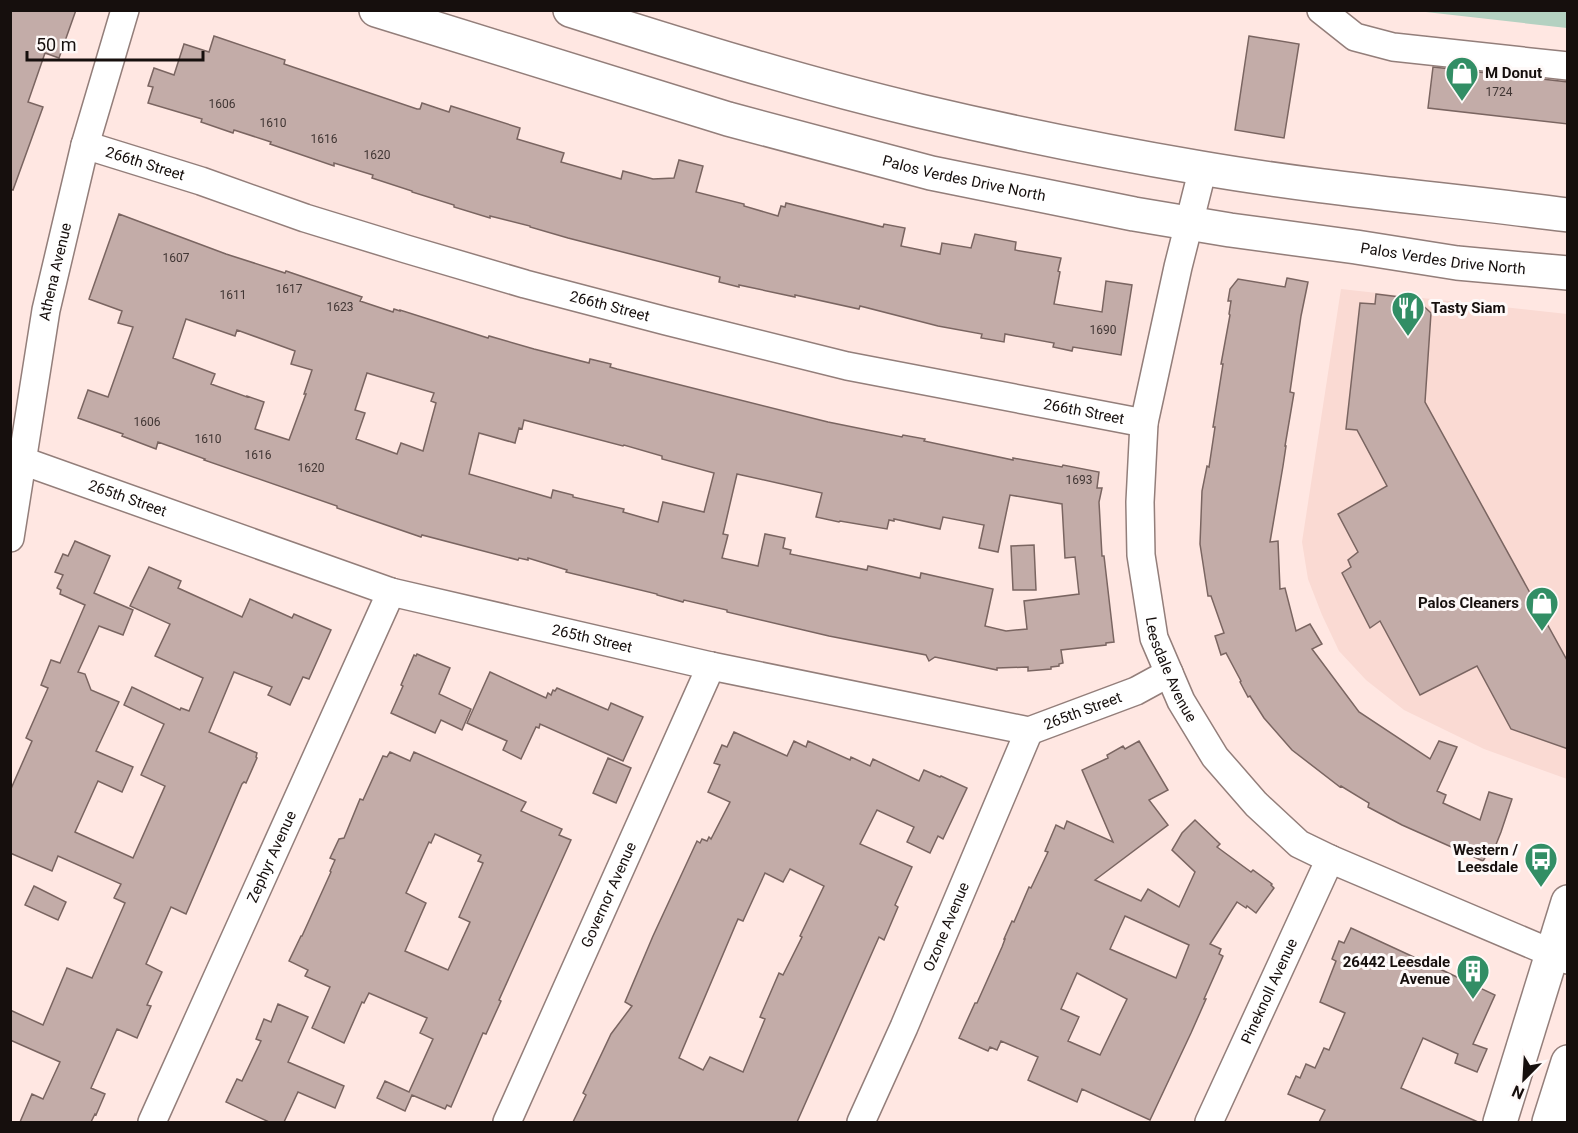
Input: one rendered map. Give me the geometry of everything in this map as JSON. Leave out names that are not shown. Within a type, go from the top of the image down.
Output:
[{"type":"main road","name":"Palos Verdes Drive North","points":[[376,10],[718,116],[931,173],[1134,214],[1230,230],[1457,263],[1568,273]]},
{"type":"main road","points":[[570,10],[777,73],[920,111],[1054,140],[1203,168],[1367,192],[1568,215]]},
{"type":"main road","points":[[1500,1122],[1559,957],[1568,902]]},
{"type":"main road","points":[[1549,1122],[1568,1062]]},
{"type":"street","name":"Athena Avenue","points":[[10,538],[46,310],[85,146],[125,10]]},
{"type":"street","points":[[1321,10],[1355,37],[1393,47],[1568,66]]},
{"type":"street","name":"266th Street","points":[[85,146],[405,249],[525,284],[666,321],[847,366],[1144,423]]},
{"type":"street","name":"Leesdale Avenue","points":[[1203,168],[1188,223],[1144,423],[1140,502],[1141,555],[1154,638],[1181,700],[1215,757],[1256,804],[1299,844],[1559,957]]},
{"type":"street","name":"265th Street","points":[[23,461],[391,592],[711,666],[1029,731],[1136,691],[1169,673]]},
{"type":"street","name":"Zephyr Avenue","points":[[152,1122],[391,592]]},
{"type":"street","name":"Governor Avenue","points":[[507,1122],[711,666]]},
{"type":"street","name":"Ozone Avenue","points":[[861,1122],[904,1027],[1029,731]]},
{"type":"street","name":"Pineknoll Avenue","points":[[1209,1122],[1330,859]]},
{"type":"shaded area","points":[[1341,289],[1567,314],[1567,779],[1484,749],[1404,710],[1366,680],[1339,651],[1322,615],[1308,579],[1302,542]]},
{"type":"green space","points":[[1417,11],[1567,11],[1567,28]]},
{"type":"building","points":[[10,10],[76,10],[59,58],[45,53],[28,102],[43,107],[13,190],[10,189]]},
{"type":"building","points":[[214,36],[285,60],[284,64],[417,109],[420,109],[422,103],[449,112],[451,106],[520,128],[517,139],[564,153],[561,162],[621,179],[623,171],[653,179],[674,178],[679,160],[703,166],[696,192],[744,204],[744,206],[778,216],[781,206],[785,207],[786,203],[883,227],[884,224],[905,228],[901,246],[940,254],[942,243],[971,248],[975,234],[1016,242],[1015,250],[1061,258],[1054,304],[1102,312],[1106,281],[1132,285],[1121,355],[1073,347],[1072,351],[1053,347],[1054,343],[1005,334],[1004,342],[981,338],[982,334],[938,326],[860,306],[859,309],[719,282],[720,277],[454,207],[454,205],[372,178],[373,175],[334,163],[334,166],[270,144],[271,142],[234,130],[233,133],[201,122],[202,119],[148,103],[153,87],[148,86],[154,68],[174,75],[184,44],[209,52]]},
{"type":"building","points":[[1249,36],[1299,44],[1284,138],[1235,130]]},
{"type":"building","points":[[1433,67],[1568,82],[1568,124],[1428,108]]},
{"type":"building","points":[[119,214],[226,254],[285,273],[286,271],[362,297],[360,301],[393,312],[394,309],[400,310],[488,338],[489,336],[589,363],[590,359],[611,364],[610,367],[617,369],[828,422],[902,437],[903,435],[925,439],[924,441],[1013,460],[1013,458],[1099,472],[1097,488],[1102,488],[1099,502],[1102,556],[1104,556],[1114,642],[1061,650],[1063,663],[1051,669],[1028,671],[1028,667],[997,668],[997,670],[935,657],[929,661],[926,655],[829,636],[684,600],[683,602],[566,572],[567,570],[528,558],[528,560],[519,558],[518,560],[422,535],[421,537],[158,442],[156,449],[78,418],[88,390],[108,397],[133,327],[118,323],[122,311],[89,299]],"holes":[[[186,319],[235,336],[237,330],[295,351],[291,364],[312,370],[289,440],[255,429],[264,402],[211,384],[215,374],[173,358]],[[367,373],[434,393],[431,401],[436,403],[423,451],[401,443],[397,454],[356,439],[365,413],[355,410]],[[524,420],[624,445],[662,456],[662,459],[714,473],[704,512],[663,502],[658,522],[623,512],[624,509],[573,497],[573,495],[553,490],[551,498],[469,474],[479,433],[515,443],[519,428],[522,429]],[[737,474],[822,493],[816,517],[839,522],[887,529],[889,520],[894,521],[894,519],[940,529],[943,517],[984,525],[979,548],[998,552],[1010,495],[1062,504],[1065,558],[1075,557],[1079,594],[1024,601],[1027,629],[1006,631],[985,626],[993,589],[921,573],[920,578],[868,566],[867,570],[790,554],[791,550],[783,548],[785,538],[765,534],[758,566],[722,558],[728,535],[723,534]]]},
{"type":"building","points":[[1287,278],[1308,282],[1290,392],[1294,393],[1270,542],[1278,541],[1280,589],[1285,588],[1296,631],[1310,624],[1322,644],[1312,649],[1359,712],[1430,759],[1439,741],[1457,747],[1437,791],[1446,795],[1443,803],[1480,820],[1489,792],[1512,799],[1495,847],[1492,846],[1483,861],[1402,825],[1368,807],[1369,803],[1340,787],[1292,750],[1264,718],[1250,696],[1248,697],[1226,653],[1221,655],[1215,636],[1224,633],[1211,596],[1208,596],[1200,544],[1202,491],[1207,466],[1209,467],[1215,427],[1213,427],[1223,364],[1221,364],[1230,315],[1231,301],[1228,301],[1230,289],[1238,279],[1285,287]]},
{"type":"building","points":[[1376,294],[1416,299],[1431,313],[1425,402],[1568,662],[1568,749],[1511,729],[1477,666],[1420,695],[1380,621],[1370,628],[1342,573],[1351,567],[1348,560],[1358,552],[1338,514],[1387,486],[1357,430],[1346,429],[1360,303],[1375,304]]},
{"type":"building","points":[[75,541],[110,556],[94,593],[133,610],[123,635],[99,626],[78,672],[85,674],[91,690],[119,702],[96,751],[133,767],[122,792],[98,781],[75,832],[133,858],[165,786],[141,775],[164,724],[124,705],[132,687],[180,710],[181,708],[189,711],[203,678],[155,656],[170,624],[130,606],[149,567],[181,581],[178,588],[242,617],[250,599],[292,618],[294,614],[331,630],[309,679],[303,677],[290,705],[268,695],[272,687],[234,672],[209,732],[257,753],[257,758],[246,783],[242,784],[186,914],[171,907],[146,964],[162,972],[147,1005],[151,1006],[137,1038],[117,1029],[91,1088],[105,1094],[96,1115],[91,1122],[20,1122],[32,1094],[43,1099],[60,1062],[10,1040],[10,1010],[43,1025],[67,968],[92,978],[125,903],[114,898],[121,884],[58,856],[52,871],[10,853],[10,791],[32,741],[26,738],[48,688],[41,685],[51,660],[60,663],[85,605],[60,594],[61,590],[57,588],[63,575],[55,572],[63,554],[68,556]]},
{"type":"building","points":[[1034,545],[1036,590],[1013,590],[1011,546]]},
{"type":"building","points":[[417,654],[450,668],[439,694],[471,709],[462,730],[441,720],[435,733],[391,713],[414,655]]},
{"type":"building","points":[[490,672],[546,698],[548,693],[551,695],[557,688],[608,710],[611,703],[643,717],[623,761],[540,724],[539,728],[536,727],[521,759],[503,750],[507,741],[467,723]]},
{"type":"building","points":[[734,732],[787,756],[794,741],[806,747],[808,741],[850,760],[851,757],[870,766],[873,759],[919,781],[924,770],[967,788],[943,839],[938,836],[930,853],[907,842],[914,827],[877,810],[860,844],[912,867],[895,905],[898,907],[884,940],[879,937],[797,1122],[573,1122],[586,1095],[583,1093],[611,1034],[632,1006],[625,1002],[697,841],[700,843],[702,839],[707,841],[709,837],[711,839],[730,802],[708,792],[720,765],[714,763],[722,745],[727,747]],"holes":[[[790,869],[824,886],[783,975],[779,973],[760,1017],[765,1019],[743,1072],[710,1057],[703,1070],[679,1058],[738,919],[743,921],[765,873],[783,882]]]},
{"type":"building","points":[[1139,741],[1168,790],[1149,800],[1168,825],[1095,880],[1141,901],[1148,889],[1179,907],[1195,872],[1172,850],[1182,833],[1195,820],[1220,844],[1217,847],[1251,872],[1253,870],[1274,888],[1256,913],[1237,902],[1210,944],[1221,949],[1219,954],[1223,956],[1191,1033],[1150,1120],[1082,1089],[1077,1102],[1028,1080],[1038,1057],[1001,1041],[997,1050],[990,1047],[988,1051],[959,1038],[977,1003],[1012,921],[1014,922],[1048,852],[1045,851],[1056,825],[1064,829],[1067,821],[1113,842],[1082,770],[1108,758],[1107,755],[1123,746],[1125,749]],"holes":[[[1125,916],[1189,945],[1176,978],[1110,949]],[[1077,973],[1127,999],[1100,1055],[1068,1041],[1079,1017],[1061,1009]]]},
{"type":"building","points":[[390,752],[410,761],[414,752],[526,802],[521,811],[562,829],[559,835],[571,840],[486,1034],[483,1033],[451,1107],[447,1105],[445,1109],[412,1095],[405,1111],[377,1098],[385,1081],[409,1092],[433,1039],[420,1033],[427,1018],[369,993],[364,1003],[362,1002],[344,1043],[312,1028],[330,987],[305,976],[308,970],[289,961],[331,872],[335,860],[330,858],[339,839],[344,838],[360,799],[363,800],[383,756],[387,757]],"holes":[[[435,834],[481,855],[478,861],[483,863],[459,917],[470,922],[448,970],[405,951],[426,903],[406,893],[429,842],[431,843]]]},
{"type":"building","points":[[608,758],[631,768],[616,803],[593,793]]},
{"type":"building","points":[[34,886],[66,902],[58,920],[25,905]]},
{"type":"building","points":[[1351,928],[1418,959],[1418,957],[1495,995],[1473,1044],[1487,1049],[1477,1072],[1455,1063],[1458,1054],[1423,1038],[1401,1088],[1478,1122],[1319,1122],[1325,1110],[1288,1094],[1296,1076],[1300,1078],[1306,1064],[1315,1068],[1324,1048],[1329,1050],[1345,1013],[1320,1002],[1336,961],[1332,959],[1339,941],[1344,943]]},
{"type":"building","points":[[278,1004],[308,1017],[288,1062],[344,1086],[335,1108],[298,1092],[284,1122],[269,1122],[226,1102],[237,1079],[242,1081],[261,1041],[256,1039],[264,1019],[271,1022]]},
{"type":"place","name":"M Donut","points":[[1462,102]]},
{"type":"place","name":"Tasty Siam","points":[[1408,337]]},
{"type":"place","name":"Palos Cleaners","points":[[1542,632]]},
{"type":"place","name":"Western / Leesdale","points":[[1541,888]]},
{"type":"place","name":"26442 Leesdale Avenue","points":[[1473,1000]]}]
